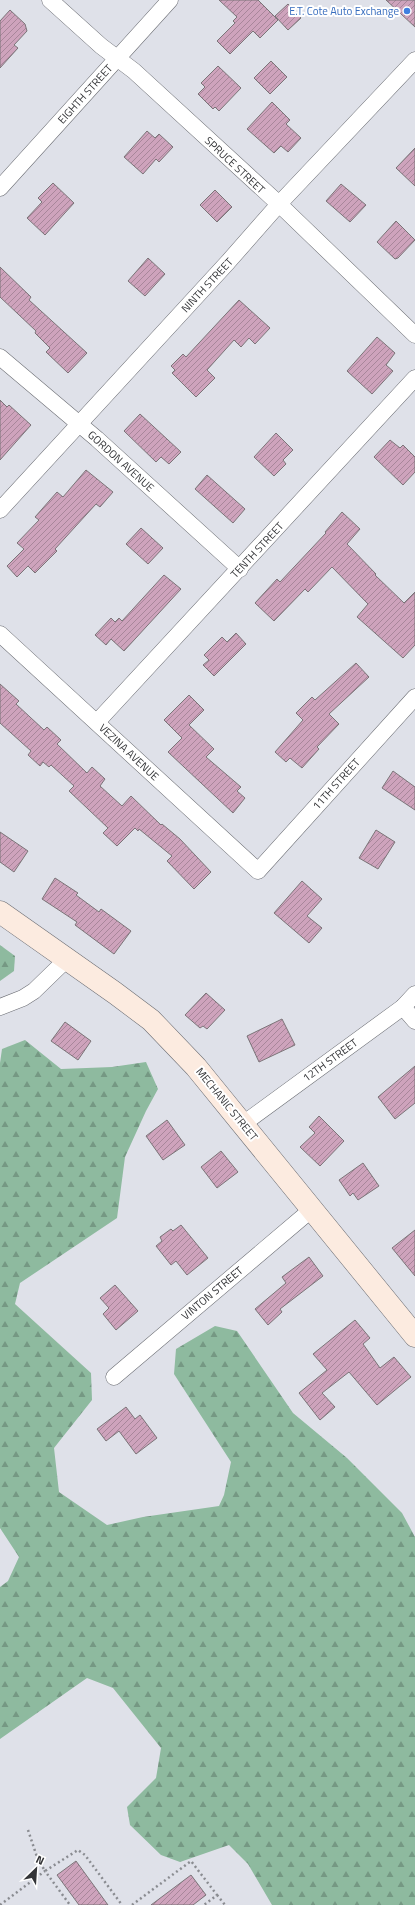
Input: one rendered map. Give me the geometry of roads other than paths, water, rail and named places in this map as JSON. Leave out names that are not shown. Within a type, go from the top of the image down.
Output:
[{"type":"main road","name":"MECHANIC STREET","points":[[0,912],[145,1015],[174,1042],[243,1124],[311,1210],[415,1336]]},
{"type":"street","name":"SPRUCE STREET","points":[[50,0],[134,71],[279,204],[415,335]]},
{"type":"street","name":"EIGHTH STREET","points":[[0,188],[170,0]]},
{"type":"street","name":"NINTH STREET","points":[[0,510],[228,262],[279,204],[415,60]]},
{"type":"street","name":"GORDON AVENUE","points":[[0,357],[97,439],[240,569]]},
{"type":"street","name":"TENTH STREET","points":[[97,722],[415,378]]},
{"type":"street","name":"VEZINA AVENUE","points":[[0,634],[258,871]]},
{"type":"street","name":"11TH STREET","points":[[258,871],[415,697]]},
{"type":"street","points":[[0,1007],[23,998],[34,991],[67,959]]},
{"type":"street","name":"12TH STREET","points":[[243,1124],[403,1008],[415,994]]},
{"type":"street","points":[[403,1008],[415,1021]]},
{"type":"street","name":"VINTON STREET","points":[[114,1377],[311,1210]]},
{"type":"place","name":"E.T. Cote Auto Exchange","points":[[407,11]]}]
